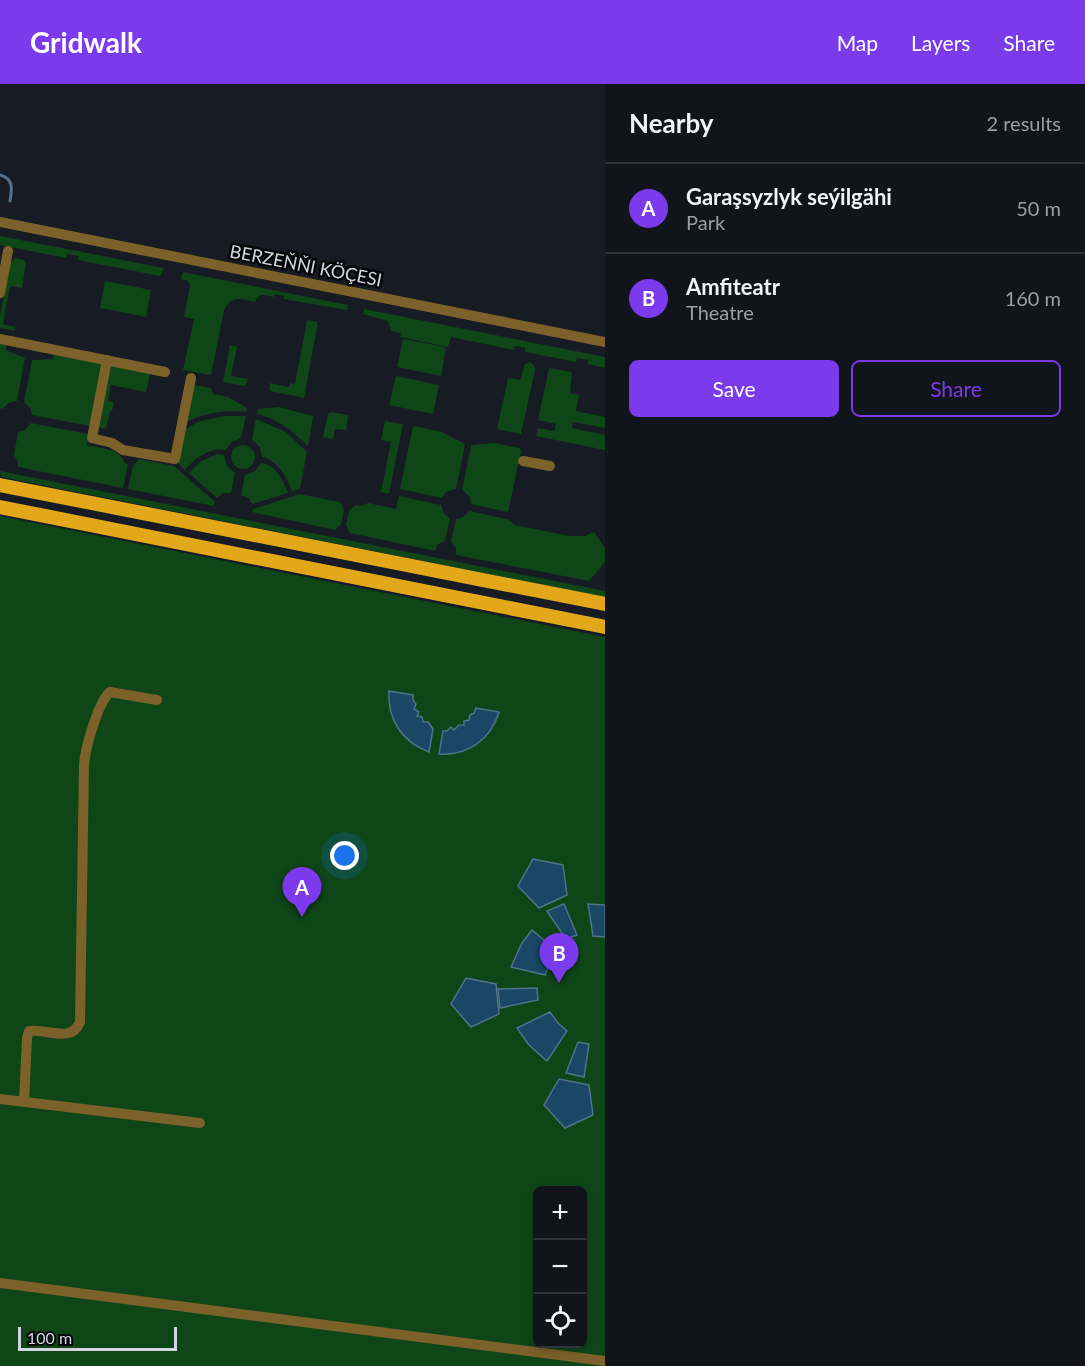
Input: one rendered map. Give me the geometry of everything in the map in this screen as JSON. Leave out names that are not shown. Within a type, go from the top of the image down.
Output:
[{"type":"main road","points":[[0,484],[605,604]]},
{"type":"main road","points":[[0,507],[605,627]]},
{"type":"street","name":"BERZEŇŇI KÖÇESI","points":[[0,222],[605,342]]},
{"type":"street","points":[[0,293],[8,251]]},
{"type":"street","points":[[0,339],[165,372]]},
{"type":"street","points":[[107,360],[92,438],[112,442],[123,450],[174,459],[191,378]]},
{"type":"street","points":[[523,461],[550,466]]},
{"type":"street","points":[[24,1102],[29,1031],[68,1034],[74,1031],[80,1022],[84,765],[88,741],[104,699],[110,692],[157,700]]},
{"type":"street","points":[[0,1099],[200,1123]]},
{"type":"street","points":[[0,1283],[605,1361]]},
{"type":"green space","points":[[0,236],[164,268],[160,276],[78,260],[79,256],[67,254],[66,258],[0,245]]},
{"type":"green space","points":[[15,258],[24,260],[26,263],[22,288],[10,286],[3,324],[15,327],[14,331],[0,328],[0,316],[10,263]]},
{"type":"green space","points":[[183,272],[348,305],[347,310],[284,299],[284,296],[275,294],[274,297],[260,295],[255,302],[233,300],[224,310],[211,375],[183,370],[194,319],[184,317],[190,286],[188,281],[181,279]]},
{"type":"green space","points":[[105,281],[151,290],[146,317],[100,308]]},
{"type":"green space","points":[[364,309],[605,357],[605,368],[588,364],[588,360],[577,358],[576,362],[525,352],[525,348],[515,346],[514,350],[451,337],[448,347],[400,337],[401,333],[391,331],[388,321],[363,314]]},
{"type":"green space","points":[[307,320],[318,322],[304,398],[270,391],[270,383],[289,387],[290,383],[295,384]]},
{"type":"green space","points":[[403,339],[446,347],[441,376],[397,367]]},
{"type":"green space","points":[[0,343],[7,344],[6,350],[25,358],[17,401],[8,403],[3,409],[0,408]]},
{"type":"green space","points":[[230,345],[237,347],[231,376],[248,379],[245,386],[223,382]]},
{"type":"green space","points":[[54,353],[102,363],[90,426],[32,415],[30,408],[24,402],[32,360],[53,359]]},
{"type":"green space","points":[[530,362],[535,366],[535,370],[521,434],[497,429],[508,378],[520,380],[525,364]]},
{"type":"green space","points":[[110,365],[150,373],[146,392],[111,385],[108,401],[114,402],[106,429],[98,427]]},
{"type":"green space","points":[[549,368],[572,372],[570,393],[579,395],[576,411],[605,417],[605,428],[573,422],[572,428],[605,435],[605,450],[536,436],[538,428],[554,431],[556,424],[538,420]]},
{"type":"green space","points":[[396,376],[439,385],[433,414],[389,405]]},
{"type":"green space","points":[[194,385],[211,388],[213,394],[228,397],[247,408],[246,412],[216,412],[186,422]]},
{"type":"green space","points":[[279,407],[313,416],[308,446],[285,426],[257,414],[258,409]]},
{"type":"green space","points":[[331,412],[348,415],[346,430],[335,429],[333,439],[323,437],[328,414]]},
{"type":"green space","points":[[225,416],[246,416],[241,438],[232,442],[225,450],[214,450],[203,454],[185,470],[178,463],[185,429],[200,421]]},
{"type":"green space","points":[[256,419],[286,432],[307,452],[300,489],[292,491],[281,470],[273,462],[262,457],[260,447],[252,440]]},
{"type":"green space","points":[[385,421],[403,424],[389,494],[381,492],[391,442],[381,440]]},
{"type":"green space","points":[[31,423],[88,434],[87,445],[112,450],[122,457],[128,465],[123,488],[18,467],[14,455],[18,432],[25,430]]},
{"type":"green space","points":[[413,426],[442,432],[465,444],[456,489],[446,492],[442,498],[400,489]]},
{"type":"green space","points":[[495,443],[519,448],[521,451],[508,512],[471,504],[470,497],[462,490],[471,445]]},
{"type":"green space","points":[[243,445],[252,448],[255,457],[252,466],[243,469],[234,466],[231,457],[234,448]]},
{"type":"green space","points":[[217,454],[224,455],[227,466],[235,473],[231,493],[223,493],[217,498],[189,473],[201,461]]},
{"type":"green space","points":[[139,459],[174,466],[215,502],[214,506],[128,489],[133,466]]},
{"type":"green space","points":[[261,463],[275,470],[288,493],[252,504],[249,498],[241,495],[245,475],[255,471]]},
{"type":"green space","points":[[0,471],[605,591],[605,597],[1,477]]},
{"type":"green space","points":[[299,494],[340,502],[344,510],[341,524],[335,530],[252,512],[253,509]]},
{"type":"green space","points":[[399,496],[441,505],[444,514],[450,518],[445,541],[438,544],[435,551],[350,533],[346,525],[349,511],[355,505],[361,506],[368,503],[396,509]]},
{"type":"green space","points":[[469,511],[507,519],[515,525],[569,536],[585,536],[594,532],[605,548],[605,562],[589,581],[456,555],[456,548],[451,542],[456,519],[462,518]]},
{"type":"green space","points":[[0,516],[605,637],[605,1366],[0,1366]]},
{"type":"water","points":[[389,691],[413,695],[416,704],[414,709],[419,712],[417,716],[422,717],[423,722],[428,722],[433,729],[429,752],[411,742],[398,728],[391,711]]},
{"type":"water","points":[[476,708],[499,712],[484,738],[469,749],[450,754],[439,754],[443,731],[451,727],[454,730],[459,725],[464,725],[464,721],[469,720]]},
{"type":"water","points":[[533,859],[563,865],[567,895],[539,908],[518,886]]},
{"type":"water","points":[[564,904],[577,935],[566,939],[547,911]]},
{"type":"water","points":[[588,904],[605,905],[605,937],[593,936]]},
{"type":"water","points":[[532,930],[558,952],[545,975],[511,967],[522,943]]},
{"type":"water","points":[[466,978],[496,984],[499,1014],[471,1027],[451,1004]]},
{"type":"water","points":[[537,988],[538,1000],[500,1008],[498,989]]},
{"type":"water","points":[[550,1012],[567,1031],[547,1061],[529,1045],[517,1028]]},
{"type":"water","points":[[578,1042],[589,1044],[584,1077],[566,1073]]},
{"type":"water","points":[[559,1079],[589,1085],[593,1115],[565,1128],[544,1105]]},
{"type":"waterway","points":[[0,175],[10,182],[10,201]]},
{"type":"place","name":"Garaşsyzlyk seýilgähi","points":[[302,917]]},
{"type":"place","name":"Amfiteatr","points":[[559,983]]}]
